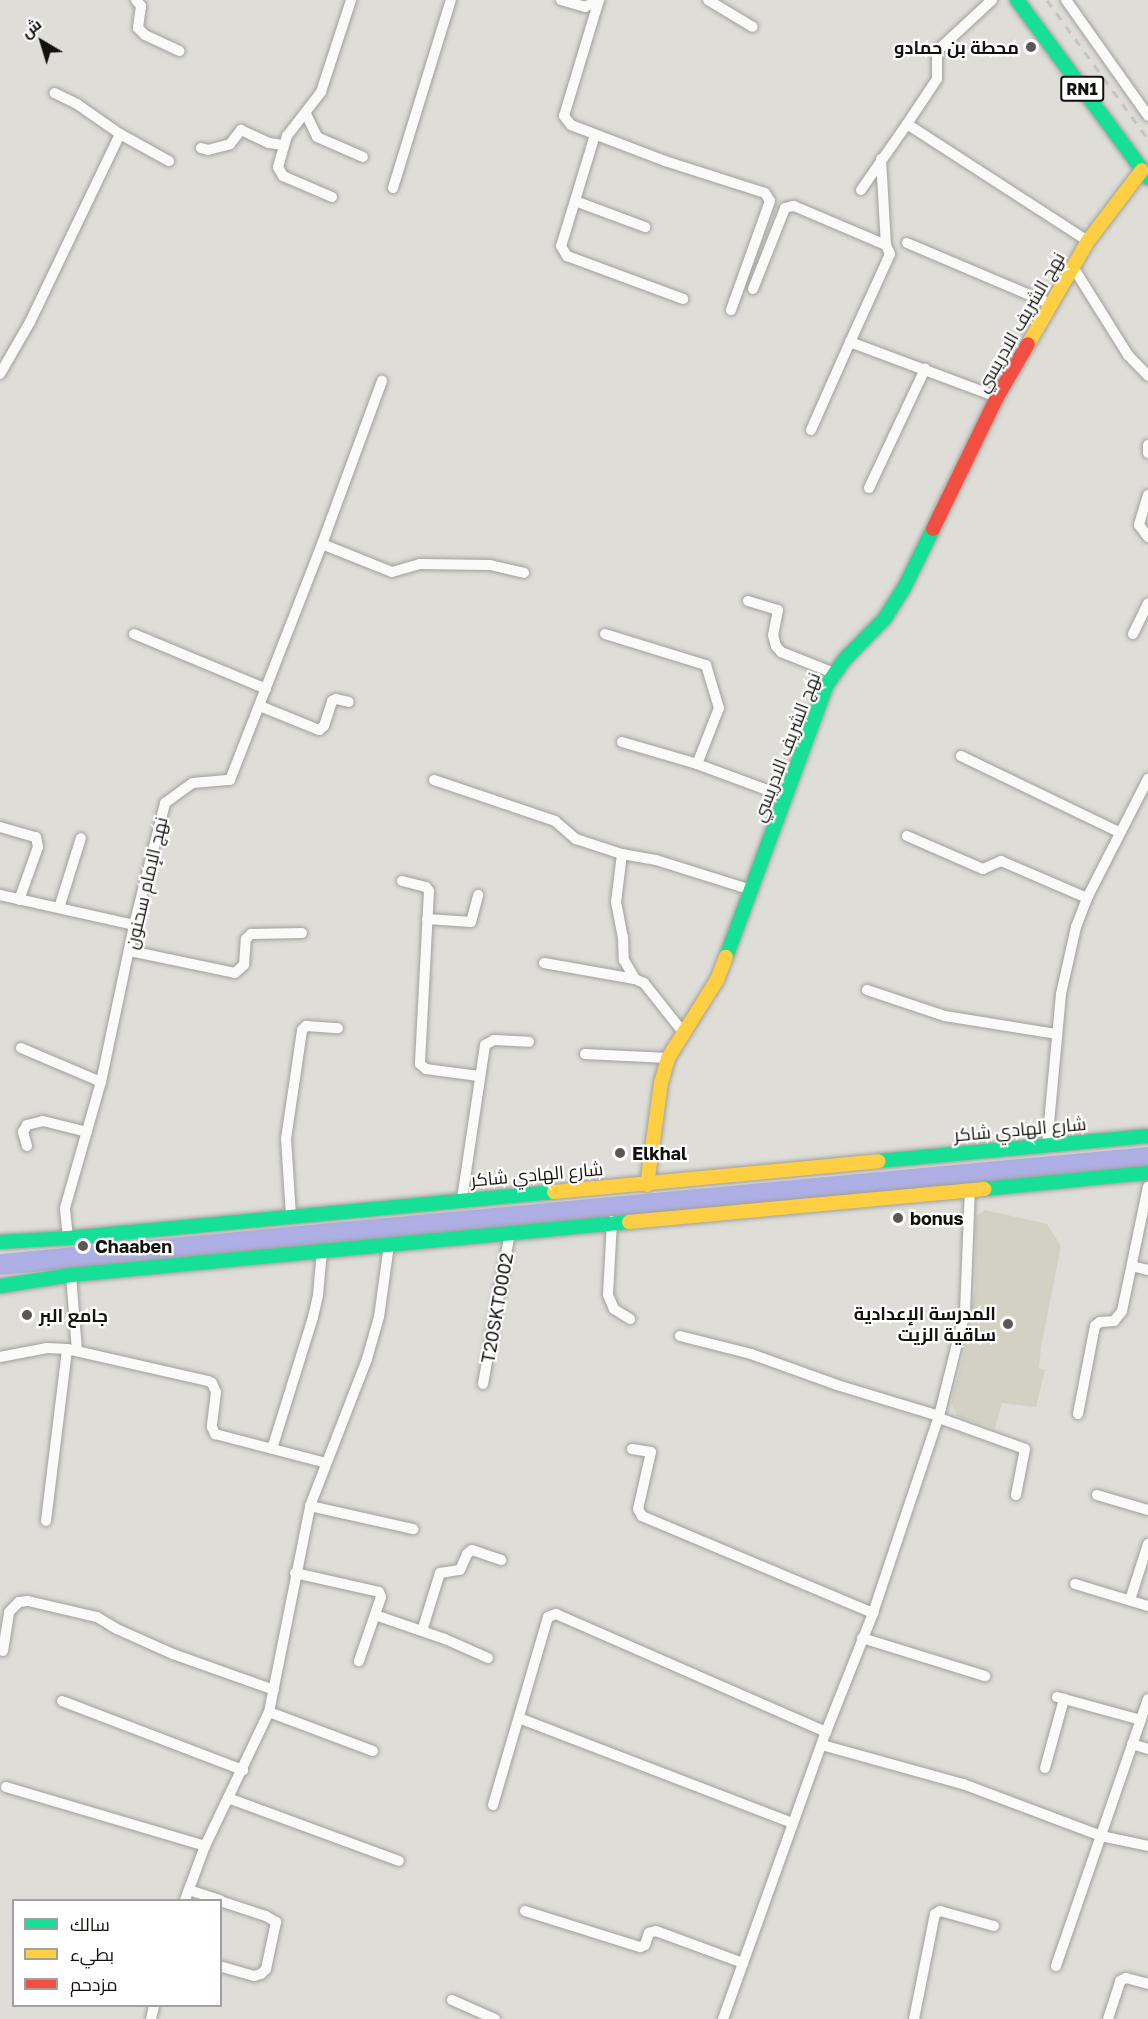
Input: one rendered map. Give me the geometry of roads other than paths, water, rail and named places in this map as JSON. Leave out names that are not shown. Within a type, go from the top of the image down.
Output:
[{"type":"street","points":[[136,0],[141,6],[137,22],[138,28],[146,35],[180,51]]},
{"type":"street","points":[[332,197],[283,176],[278,167],[287,136],[321,92],[351,0]]},
{"type":"street","points":[[393,188],[451,0]]},
{"type":"street","points":[[561,0],[585,7],[599,0]]},
{"type":"street","points":[[599,0],[564,116],[571,125],[765,193],[770,201],[731,310]]},
{"type":"street","points":[[708,0],[753,27]]},
{"type":"street","points":[[861,190],[938,80],[937,51],[992,0]]},
{"type":"street","name":"RN1","points":[[1017,0],[1145,174]]},
{"type":"street","points":[[1066,0],[1148,116]]},
{"type":"street","points":[[54,93],[169,161]]},
{"type":"street","points":[[306,114],[317,137],[363,157]]},
{"type":"street","points":[[906,124],[1088,241]]},
{"type":"street","points":[[201,148],[208,150],[230,144],[241,130],[269,143],[284,145]]},
{"type":"street","points":[[0,374],[30,322],[120,134]]},
{"type":"street","points":[[595,135],[561,246],[567,256],[682,299]]},
{"type":"street","points":[[811,430],[890,254],[886,245],[881,159]]},
{"type":"street","name":"نهج الشريف الادريسي","points":[[647,1185],[661,1083],[668,1058],[682,1032],[699,1013],[717,980],[826,687],[834,673],[880,625],[904,588],[998,397],[1051,304],[1088,241],[1145,174]]},
{"type":"street","points":[[575,201],[645,227]]},
{"type":"street","points":[[753,289],[785,208],[794,206],[886,245]]},
{"type":"street","points":[[907,243],[1051,304]]},
{"type":"street","points":[[1073,267],[1128,355],[1148,376]]},
{"type":"street","points":[[850,342],[998,397]]},
{"type":"street","points":[[869,488],[925,369]]},
{"type":"street","name":"نهج الإمام سحنون","points":[[68,1238],[65,1208],[101,1082],[134,925],[165,803],[193,783],[230,780],[322,544],[382,381]]},
{"type":"street","points":[[1148,445],[1148,453]]},
{"type":"street","points":[[1148,495],[1139,525],[1148,537]]},
{"type":"street","points":[[322,544],[392,572],[420,564],[490,564],[524,573]]},
{"type":"street","points":[[748,601],[778,610],[773,635],[776,646],[781,652],[834,673]]},
{"type":"street","points":[[1133,634],[1148,603]]},
{"type":"street","points":[[134,633],[266,689]]},
{"type":"street","points":[[605,634],[706,665],[719,708],[697,764]]},
{"type":"street","points":[[260,706],[319,730],[324,726],[332,700],[349,702]]},
{"type":"street","points":[[622,742],[697,764],[786,796]]},
{"type":"street","points":[[961,756],[1119,832]]},
{"type":"street","points":[[1047,1145],[1061,994],[1076,927],[1087,898],[1119,832],[1148,779]]},
{"type":"street","points":[[434,780],[555,821],[576,839],[622,854],[656,860],[752,890]]},
{"type":"street","points":[[0,828],[36,837],[38,847],[19,900]]},
{"type":"street","points":[[907,836],[983,869],[996,861],[1005,862],[1087,898]]},
{"type":"street","points":[[59,908],[81,838]]},
{"type":"street","points":[[622,854],[616,902],[623,937],[624,960],[635,979]]},
{"type":"street","points":[[402,881],[428,888],[418,1060],[426,1069],[480,1076]]},
{"type":"street","points":[[0,895],[134,925]]},
{"type":"street","points":[[427,919],[471,922],[478,895]]},
{"type":"street","points":[[129,951],[235,974],[244,965],[246,939],[251,934],[302,933]]},
{"type":"street","points":[[544,963],[635,979],[644,983],[657,996],[682,1032]]},
{"type":"street","points":[[867,990],[945,1016],[1056,1034]]},
{"type":"street","points":[[291,1216],[285,1139],[302,1030],[306,1026],[338,1028]]},
{"type":"street","points":[[462,1199],[483,1049],[489,1041],[529,1042]]},
{"type":"street","points":[[21,1048],[101,1082]]},
{"type":"street","points":[[585,1054],[668,1058]]},
{"type":"street","points":[[27,1146],[23,1132],[27,1125],[43,1121],[87,1132]]},
{"type":"street","name":"شارع الهادي شاكر","points":[[0,1242],[68,1238],[462,1199],[647,1185],[1148,1136]]},
{"type":"street","points":[[0,1286],[71,1275],[612,1221],[1148,1173]]},
{"type":"street","points":[[1078,1414],[1095,1326],[1100,1322],[1114,1321],[1119,1316],[1148,1187]]},
{"type":"street","points":[[723,2019],[826,1732],[873,1613],[939,1417],[965,1312],[970,1189]]},
{"type":"street","points":[[612,1221],[608,1295],[614,1309],[630,1319]]},
{"type":"street","name":"T20SKT0002","points":[[483,1384],[510,1232]]},
{"type":"street","points":[[213,1899],[187,1895],[205,1846],[269,1712],[310,1506],[368,1359],[379,1317],[389,1245]]},
{"type":"street","points":[[272,1449],[313,1317],[318,1295],[322,1250]]},
{"type":"street","points":[[1132,1266],[1148,1270]]},
{"type":"street","points":[[46,1521],[72,1350],[71,1275]]},
{"type":"street","points":[[680,1336],[751,1354],[837,1385],[939,1417],[1025,1449],[1016,1495]]},
{"type":"street","points":[[0,1357],[47,1348],[72,1350],[212,1383],[216,1392],[212,1427],[215,1434],[326,1463]]},
{"type":"street","points":[[632,1449],[651,1452],[638,1509],[642,1516],[873,1613]]},
{"type":"street","points":[[1097,1495],[1148,1510]]},
{"type":"street","points":[[310,1506],[413,1529]]},
{"type":"street","points":[[1130,1600],[1148,1544]]},
{"type":"street","points":[[422,1631],[440,1573],[460,1570],[467,1554],[472,1550],[501,1560]]},
{"type":"street","points":[[295,1573],[377,1590],[381,1597],[359,1661]]},
{"type":"street","points":[[1075,1584],[1148,1606]]},
{"type":"street","points":[[3,1651],[9,1612],[19,1602],[28,1601],[97,1617],[117,1629],[173,1654],[274,1690]]},
{"type":"street","points":[[494,1805],[548,1617],[556,1614],[826,1732]]},
{"type":"street","points":[[375,1615],[488,1658]]},
{"type":"street","points":[[862,1638],[985,1676]]},
{"type":"street","points":[[1045,1768],[1061,1698],[1140,1720]]},
{"type":"street","points":[[1056,1966],[1148,1699]]},
{"type":"street","points":[[62,1701],[243,1770]]},
{"type":"street","points":[[269,1712],[373,1751]]},
{"type":"street","points":[[519,1718],[794,1823]]},
{"type":"street","points":[[1132,1744],[1148,1749]]},
{"type":"street","points":[[822,1745],[963,1784],[1101,1836],[1148,1846]]},
{"type":"street","points":[[6,1787],[205,1846]]},
{"type":"street","points":[[228,1798],[399,1861]]},
{"type":"street","points":[[222,1901],[273,1919],[276,1926],[266,1969],[261,1974],[254,1977],[222,1967]]},
{"type":"street","points":[[525,1911],[640,1947],[645,1944],[649,1933],[656,1931],[743,1964]]},
{"type":"street","points":[[914,2019],[935,1914],[940,1911],[994,1926]]},
{"type":"street","points":[[1108,2019],[1120,1981],[1126,1978],[1148,1984]]},
{"type":"street","points":[[452,2000],[495,2019]]},
{"type":"water","points":[[1148,1147],[1148,1168],[0,1275],[0,1254]]},
{"type":"railway","points":[[1047,0],[1148,139]]},
{"type":"place","name":"محطة بن حمادو","points":[[1031,47]]},
{"type":"place","name":"Elkhal","points":[[620,1153]]},
{"type":"place","name":"bonus","points":[[898,1218]]},
{"type":"place","name":"Chaaben","points":[[83,1246]]},
{"type":"place","name":"جامع البر","points":[[27,1315]]},
{"type":"place","name":"المدرسة الإعدادية ساقية الزيت","points":[[1008,1324]]}]
